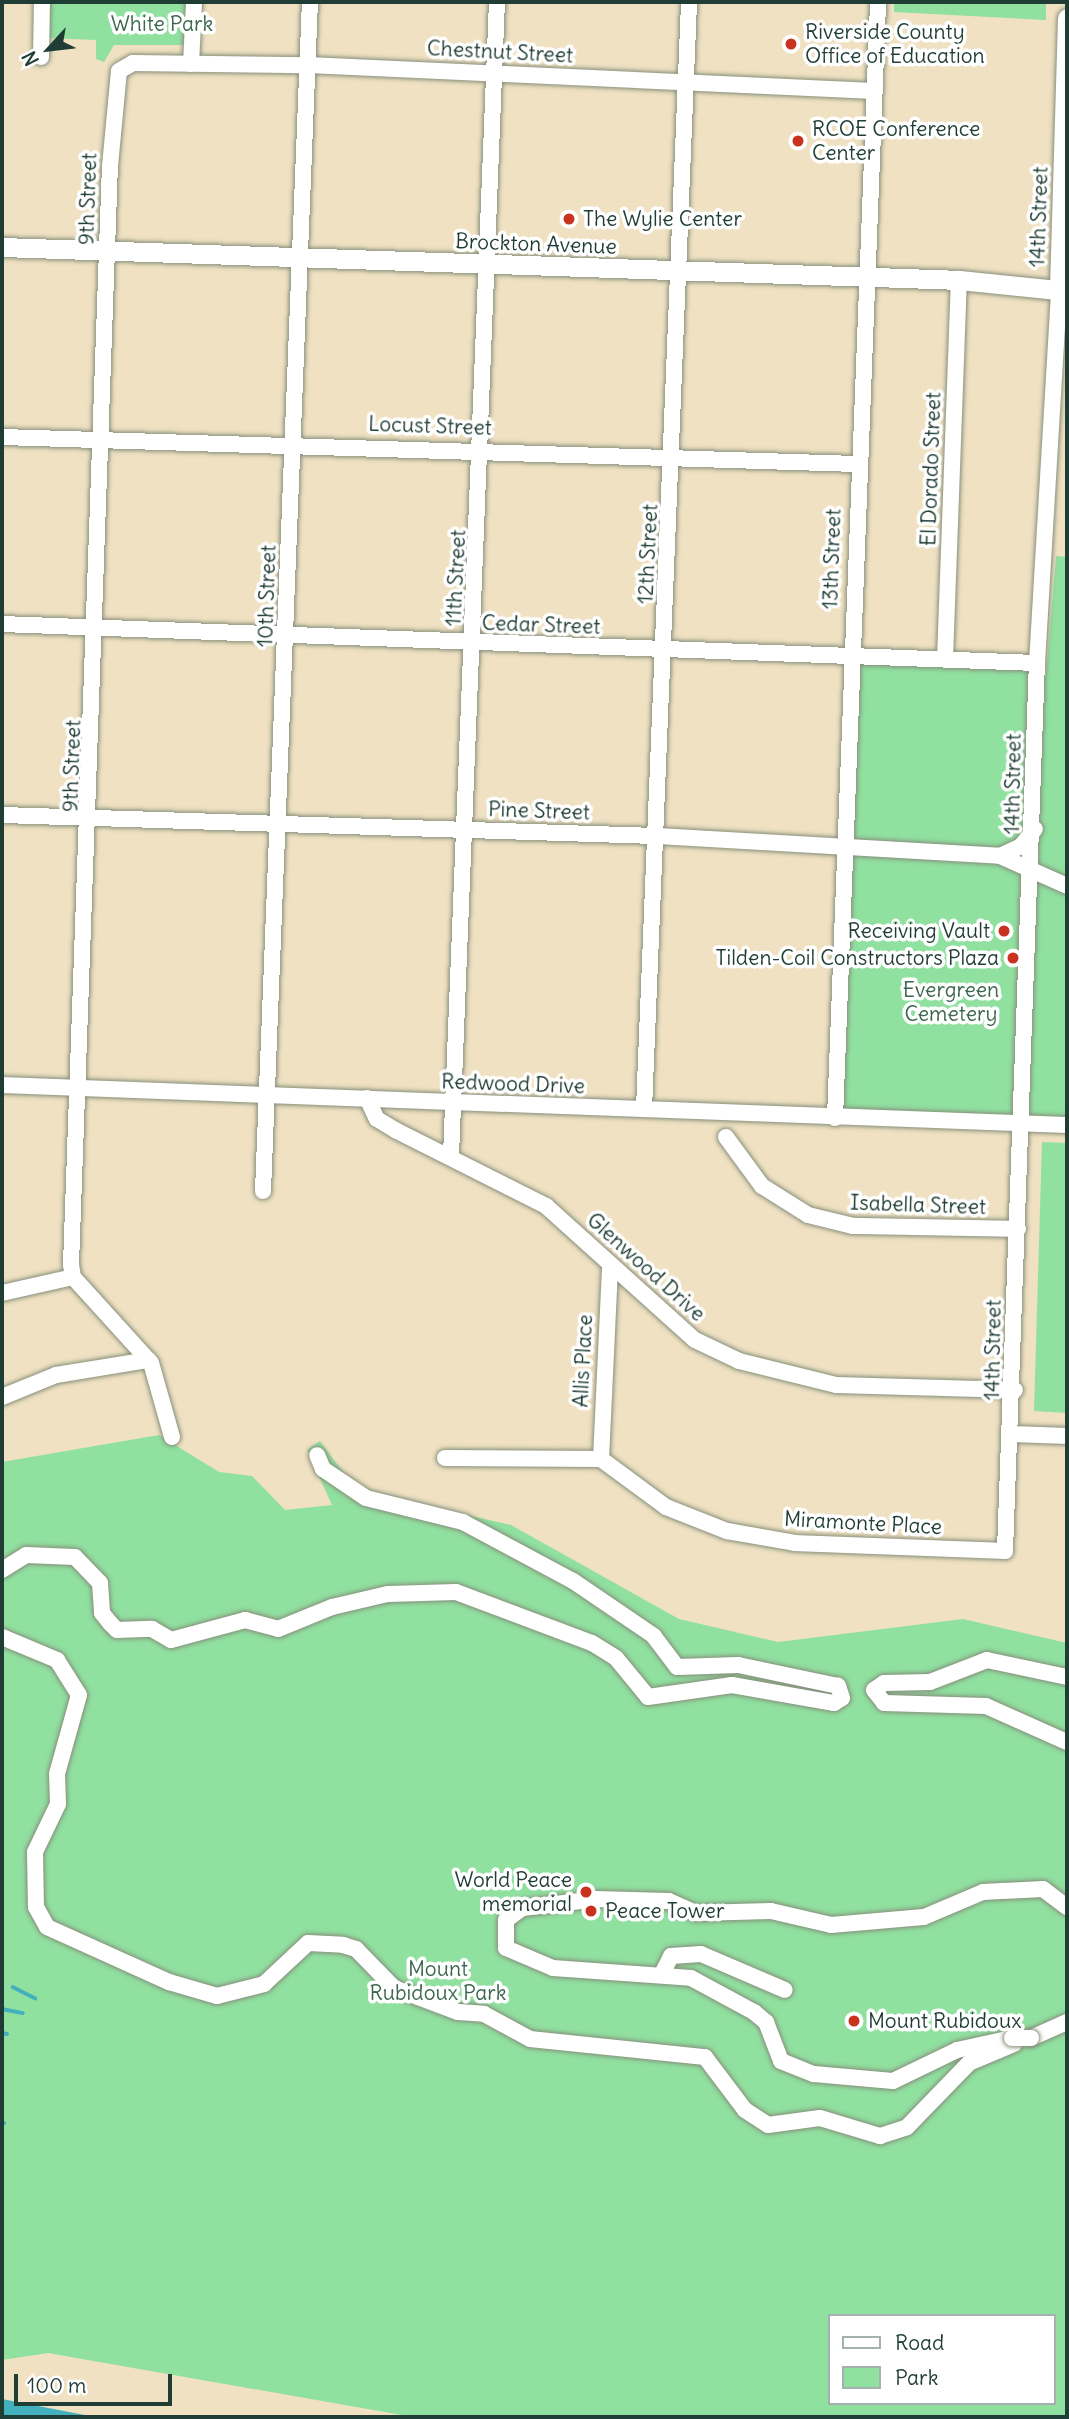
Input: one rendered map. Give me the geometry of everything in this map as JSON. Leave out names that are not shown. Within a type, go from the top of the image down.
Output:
[{"type":"main road","name":"14th Street","points":[[1063,290],[1067,18]]},
{"type":"main road","name":"Brockton Avenue","points":[[2,247],[107,253],[869,277],[1063,290]]},
{"type":"street","points":[[41,57],[42,2]]},
{"type":"street","points":[[191,64],[194,2]]},
{"type":"street","name":"10th Street","points":[[263,1191],[269,1097],[294,443],[297,259],[310,2]]},
{"type":"street","name":"11th Street","points":[[451,1156],[456,1104],[484,449],[496,2]]},
{"type":"street","name":"12th Street","points":[[644,1109],[674,456],[677,272],[689,2]]},
{"type":"street","name":"13th Street","points":[[835,1118],[846,849],[856,464],[869,277],[878,2]]},
{"type":"street","name":"Chestnut Street","points":[[125,65],[308,65],[494,71],[874,91]]},
{"type":"street","name":"9th Street","points":[[73,1277],[78,1088],[98,625],[107,253],[114,93],[125,65]]},
{"type":"street","name":"El Dorado Street","points":[[945,659],[959,281]]},
{"type":"street","name":"14th Street","points":[[1005,1551],[1015,1390],[1018,1230],[1034,874],[1037,663],[1063,290]]},
{"type":"street","name":"Locust Street","points":[[2,437],[484,449],[856,464]]},
{"type":"street","name":"Cedar Street","points":[[2,624],[98,625],[474,644],[1037,663]]},
{"type":"street","name":"Pine Street","points":[[2,815],[657,836],[1000,856],[1034,874],[1067,886]]},
{"type":"street","points":[[1000,856],[1021,846],[1035,829]]},
{"type":"street","name":"Redwood Drive","points":[[2,1085],[1067,1125]]},
{"type":"street","name":"Glenwood Drive","points":[[367,1098],[377,1119],[546,1206],[695,1340],[783,1375],[836,1385],[1015,1390]]},
{"type":"street","name":"Isabella Street","points":[[726,1137],[762,1186],[808,1215],[853,1226],[1018,1230]]},
{"type":"street","name":"Allis Place","points":[[601,1459],[610,1265]]},
{"type":"street","points":[[2,1293],[73,1277],[149,1360],[160,1381],[172,1437]]},
{"type":"street","points":[[2,1397],[56,1375],[149,1360]]},
{"type":"street","points":[[1013,1434],[1067,1436]]},
{"type":"street","points":[[2,1570],[26,1555],[75,1557],[100,1583],[110,1623],[117,1630],[152,1629],[171,1640],[245,1620],[278,1629],[332,1607],[388,1594],[456,1592],[592,1643],[628,1670],[648,1696],[732,1685],[834,1703],[842,1698],[838,1686],[737,1665],[677,1667],[654,1636],[573,1581],[463,1522],[366,1498],[323,1469],[317,1455]]},
{"type":"street","points":[[445,1458],[601,1459]]},
{"type":"street","name":"Miramonte Place","points":[[601,1459],[666,1507],[727,1531],[795,1543],[1005,1551]]},
{"type":"street","points":[[2,1637],[57,1660],[79,1695],[57,1774],[58,1804],[35,1852],[36,1907],[47,1927],[169,1982],[217,1996],[264,1984],[308,1943],[343,1945],[365,1957],[394,1988],[458,2012],[484,2014],[530,2039],[705,2057],[740,2105],[768,2125],[820,2118],[880,2136],[907,2127],[968,2063],[1063,2020]]},
{"type":"street","points":[[1067,1676],[987,1660],[930,1682],[884,1683],[874,1690],[884,1703],[986,1706],[1067,1742]]},
{"type":"street","points":[[1020,2039],[957,2050],[893,2081],[814,2074],[781,2061],[766,2021],[691,1978],[663,1972],[553,1968],[506,1948],[506,1920],[522,1908],[592,1900],[669,1901],[696,1913],[771,1910],[831,1925],[924,1917],[983,1892],[1043,1889],[1067,1907]]},
{"type":"street","points":[[663,1972],[671,1956],[701,1954],[785,1990]]},
{"type":"green space","name":"White Park","points":[[47,2],[187,2],[186,45],[114,45],[104,62],[96,59],[96,40],[46,38]]},
{"type":"green space","points":[[894,2],[1046,2],[1046,20],[894,12]]},
{"type":"green space","name":"Evergreen Cemetery","points":[[1056,556],[1067,557],[1067,1124],[830,1117],[848,657],[1010,667],[1046,677]]},
{"type":"green space","points":[[1042,1142],[1067,1143],[1067,1413],[1034,1411]]},
{"type":"green space","name":"Mount Rubidoux Park","points":[[159,1435],[219,1472],[252,1476],[285,1510],[332,1505],[307,1450],[320,1441],[352,1484],[369,1493],[511,1525],[679,1619],[778,1642],[963,1619],[1067,1643],[1067,2417],[413,2417],[48,2353],[2,2360],[2,1462]]},
{"type":"water","points":[[2,2399],[95,2417],[2,2417]]},
{"type":"waterway","points":[[13,1987],[35,1998]]},
{"type":"waterway","points":[[2,2009],[23,2013]]},
{"type":"waterway","points":[[2,2033],[7,2034]]},
{"type":"place","name":"Riverside County Office of Education","points":[[791,44]]},
{"type":"place","name":"RCOE Conference Center","points":[[798,141]]},
{"type":"place","name":"The Wylie Center","points":[[569,219]]},
{"type":"place","name":"Receiving Vault","points":[[1004,931]]},
{"type":"place","name":"Tilden-Coil Constructors Plaza","points":[[1013,958]]},
{"type":"place","name":"World Peace memorial","points":[[586,1892]]},
{"type":"place","name":"Peace Tower","points":[[591,1911]]},
{"type":"place","name":"Mount Rubidoux","points":[[854,2021]]}]
